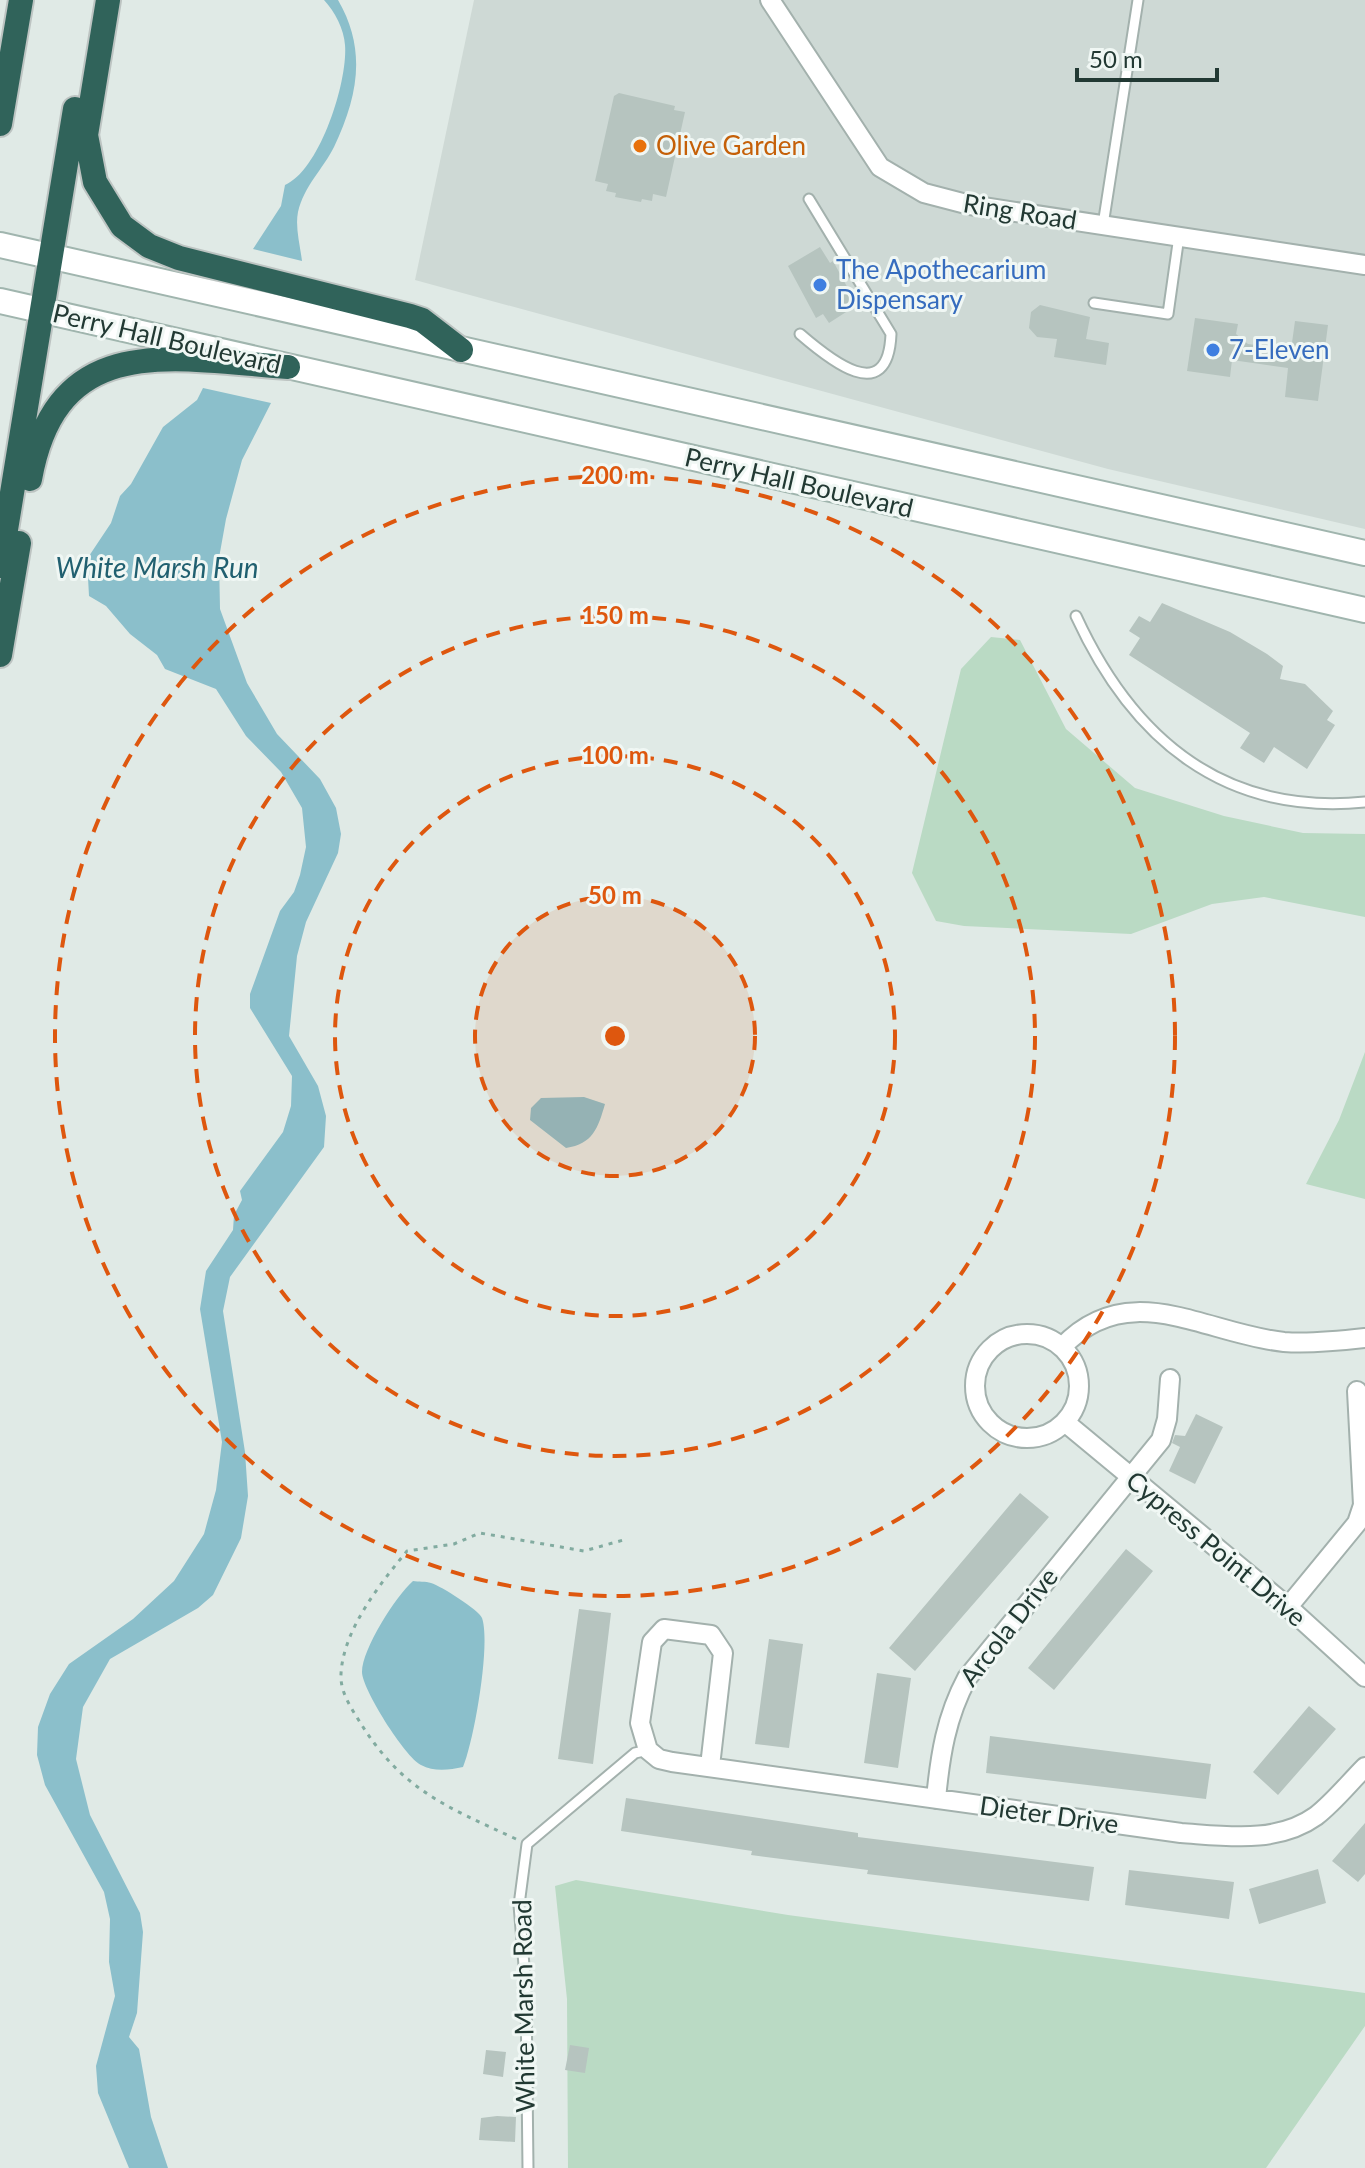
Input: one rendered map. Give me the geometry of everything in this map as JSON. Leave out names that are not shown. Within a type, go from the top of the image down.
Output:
[{"type":"highway","points":[[0,37],[7,0]]},
{"type":"highway","points":[[0,124],[21,0]]},
{"type":"highway","points":[[0,566],[93,0]]},
{"type":"highway","points":[[108,0],[86,135],[89,161],[103,199],[131,236],[179,258],[422,320],[461,350]]},
{"type":"highway","points":[[0,655],[37,445],[64,398],[98,373],[144,359],[288,367]]},
{"type":"main road","name":"Perry Hall Boulevard","points":[[0,245],[1365,553]]},
{"type":"main road","name":"Perry Hall Boulevard","points":[[0,301],[1365,610]]},
{"type":"street","name":"Ring Road","points":[[770,0],[867,151],[891,177],[939,198],[1365,265]]},
{"type":"street","points":[[1062,1347],[1078,1330],[1132,1310],[1172,1313],[1221,1330],[1285,1342],[1365,1338]]},
{"type":"street","points":[[1012,1335],[1039,1335],[1062,1347],[1079,1376],[1079,1394],[1066,1423],[1049,1434],[1033,1439],[1016,1438],[987,1421],[978,1406],[974,1389],[984,1355],[996,1342],[1012,1335]]},
{"type":"street","name":"Arcola Drive","points":[[936,1799],[946,1728],[967,1678],[1161,1440],[1167,1419],[1170,1379]]},
{"type":"street","points":[[1288,1607],[1357,1523],[1363,1505],[1357,1391]]},
{"type":"street","name":"Cypress Point Drive","points":[[1066,1423],[1288,1607],[1365,1677]]},
{"type":"street","points":[[648,1750],[640,1723],[652,1642],[664,1629],[711,1635],[723,1653],[710,1766]]},
{"type":"street","name":"Dieter Drive","points":[[648,1750],[659,1759],[1181,1833],[1246,1838],[1287,1831],[1315,1816],[1365,1767]]},
{"type":"lane","points":[[1103,225],[1138,0]]},
{"type":"lane","points":[[800,334],[822,353],[855,373],[866,375],[876,371],[890,346],[891,334],[809,199]]},
{"type":"lane","points":[[1094,303],[1168,314],[1179,236]]},
{"type":"lane","points":[[1076,616],[1115,690],[1142,722],[1184,758],[1238,786],[1269,795],[1328,803],[1365,802]]},
{"type":"lane","points":[[527,1844],[635,1753],[648,1750]]},
{"type":"lane","name":"White Marsh Road","points":[[527,1844],[519,1905],[526,1990],[528,2168]]},
{"type":"path","points":[[527,1844],[464,1815],[405,1781],[377,1750],[345,1697],[341,1674],[357,1621],[407,1551],[454,1544],[480,1533],[584,1551],[627,1539]]},
{"type":"shaded area","points":[[474,0],[1365,0],[1365,529],[1108,469],[415,280]]},
{"type":"green space","points":[[991,637],[1020,640],[1066,729],[1135,788],[1224,816],[1303,833],[1365,834],[1365,917],[1264,897],[1212,904],[1131,934],[964,926],[936,921],[912,873],[961,669]]},
{"type":"green space","points":[[1365,1052],[1365,1199],[1306,1184],[1339,1120]]},
{"type":"green space","points":[[576,1880],[788,1915],[1365,1993],[1365,2026],[1266,2168],[568,2168],[567,1999],[555,1886]]},
{"type":"water","points":[[324,0],[338,0],[347,19],[356,55],[356,73],[342,128],[298,212],[297,230],[302,261],[253,249],[281,206],[285,185],[310,162],[337,101],[345,45],[338,21]]},
{"type":"water","name":"White Marsh Run","points":[[203,388],[271,403],[242,460],[226,519],[219,558],[220,609],[247,683],[277,734],[320,779],[336,808],[341,834],[338,853],[306,922],[297,956],[289,1036],[318,1086],[326,1116],[324,1147],[230,1277],[223,1311],[245,1452],[248,1496],[241,1538],[213,1595],[198,1608],[110,1659],[83,1707],[76,1759],[90,1815],[140,1913],[143,1932],[137,2013],[129,2037],[139,2049],[151,2117],[168,2168],[129,2168],[98,2093],[96,2066],[115,1996],[109,1962],[110,1919],[104,1892],[45,1785],[37,1755],[38,1727],[50,1694],[69,1664],[133,1619],[174,1581],[204,1534],[216,1490],[222,1442],[200,1309],[206,1271],[233,1230],[234,1215],[242,1200],[240,1191],[283,1132],[291,1106],[292,1076],[250,1008],[250,994],[280,911],[294,892],[306,847],[302,808],[281,772],[246,736],[216,689],[165,669],[157,655],[130,634],[106,606],[89,596],[87,559],[111,523],[120,496],[131,484],[163,427],[197,400]]},
{"type":"water","points":[[584,1097],[605,1104],[593,1134],[575,1146],[566,1148],[530,1120],[531,1108],[541,1098]]},
{"type":"water","points":[[413,1581],[429,1582],[443,1589],[482,1618],[484,1649],[480,1692],[463,1767],[436,1770],[414,1759],[386,1722],[364,1681],[363,1662],[374,1637],[389,1610]]},
{"type":"building","name":"Olive Garden","points":[[619,93],[675,106],[674,110],[685,112],[666,197],[653,194],[652,201],[642,199],[641,202],[615,197],[616,193],[606,191],[608,184],[595,181],[614,96]]},
{"type":"building","name":"The Apothecarium Dispensary","points":[[820,247],[830,263],[833,261],[857,305],[829,323],[823,314],[816,318],[788,266]]},
{"type":"building","points":[[1040,305],[1090,317],[1086,339],[1109,343],[1106,365],[1054,357],[1057,339],[1037,337],[1029,328],[1031,312]]},
{"type":"building","points":[[1195,318],[1238,324],[1236,334],[1248,344],[1291,350],[1295,321],[1328,325],[1318,401],[1285,397],[1288,368],[1232,360],[1230,377],[1187,371]]},
{"type":"building","points":[[1162,603],[1230,632],[1267,654],[1283,666],[1280,679],[1305,684],[1333,711],[1327,720],[1335,725],[1307,769],[1274,747],[1264,763],[1240,748],[1250,733],[1129,655],[1140,638],[1129,631],[1139,616],[1150,622]]},
{"type":"building","points":[[1196,1414],[1223,1427],[1195,1484],[1169,1471],[1180,1447],[1172,1443],[1175,1435],[1185,1436]]},
{"type":"building","points":[[1020,1493],[1049,1517],[915,1671],[889,1648]]},
{"type":"building","points":[[1126,1549],[1153,1571],[1054,1690],[1028,1668]]},
{"type":"building","points":[[579,1609],[611,1613],[593,1764],[558,1759]]},
{"type":"building","points":[[769,1639],[803,1644],[789,1748],[755,1744]]},
{"type":"building","points":[[877,1673],[911,1678],[898,1768],[864,1763]]},
{"type":"building","points":[[1309,1706],[1336,1729],[1278,1795],[1253,1772]]},
{"type":"building","points":[[990,1736],[1211,1764],[1206,1799],[986,1773]]},
{"type":"building","points":[[626,1798],[858,1833],[858,1837],[1094,1867],[1089,1901],[867,1874],[868,1870],[751,1855],[752,1851],[621,1831]]},
{"type":"building","points":[[1365,1823],[1365,1874],[1358,1882],[1332,1861]]},
{"type":"building","points":[[1318,1869],[1326,1903],[1259,1924],[1249,1889]]},
{"type":"building","points":[[1129,1870],[1234,1882],[1229,1919],[1125,1905]]},
{"type":"building","points":[[570,2045],[589,2048],[585,2073],[565,2070]]},
{"type":"building","points":[[486,2050],[506,2052],[503,2077],[483,2074]]},
{"type":"building","points":[[516,2117],[515,2142],[479,2140],[481,2118]]},
{"type":"place","name":"Olive Garden","points":[[640,146]]},
{"type":"place","name":"The Apothecarium Dispensary","points":[[820,285]]},
{"type":"place","name":"7-Eleven","points":[[1213,350]]}]
